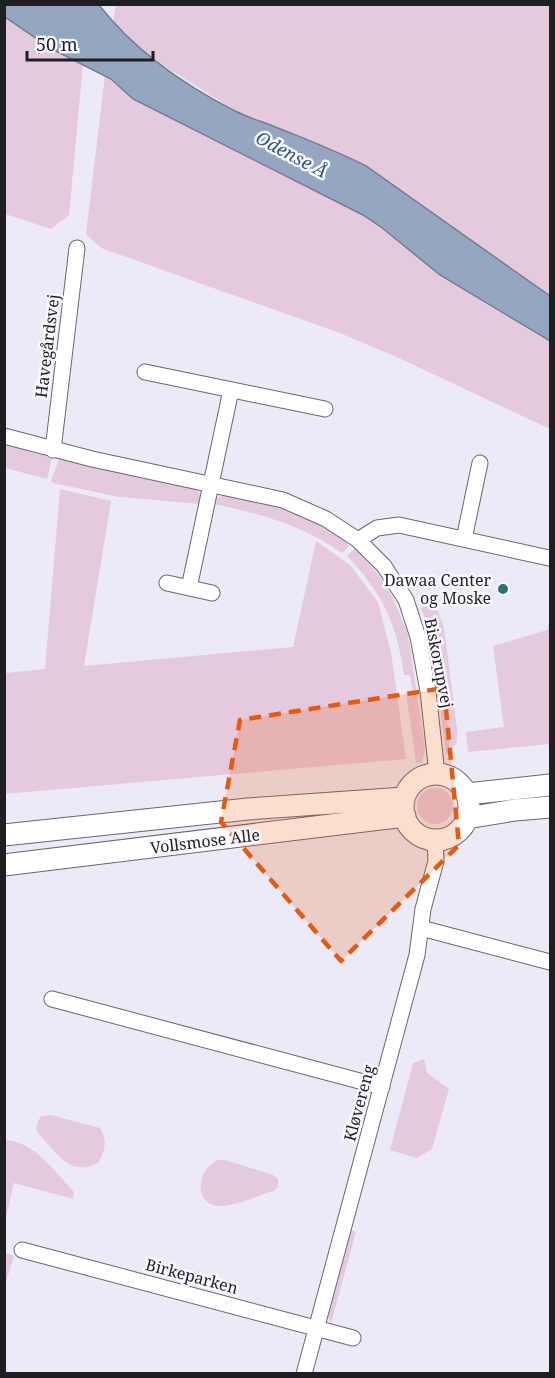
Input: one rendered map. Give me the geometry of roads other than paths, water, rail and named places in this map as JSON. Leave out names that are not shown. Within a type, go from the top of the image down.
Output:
[{"type":"street","name":"Havegårdsvej","points":[[53,450],[77,248]]},
{"type":"street","points":[[145,372],[325,409]]},
{"type":"street","points":[[189,588],[231,390]]},
{"type":"street","name":"Biskorupvej","points":[[4,436],[53,450],[284,500],[326,519],[358,540],[384,566],[406,600],[418,637],[428,691],[438,774]]},
{"type":"street","points":[[464,539],[480,463]]},
{"type":"street","points":[[358,540],[377,528],[399,525],[549,558]]},
{"type":"street","points":[[167,583],[212,593]]},
{"type":"street","points":[[438,774],[454,779],[466,794],[469,810],[456,833],[448,837],[426,838],[409,826],[404,807],[414,782],[422,777],[438,774]]},
{"type":"street","points":[[466,794],[550,785]]},
{"type":"street","name":"Vollsmose Alle","points":[[4,835],[248,809],[404,807]]},
{"type":"street","name":"Vollsmose Alle","points":[[4,865],[404,807]]},
{"type":"street","points":[[466,818],[550,807]]},
{"type":"street","name":"Kløvereng","points":[[304,1374],[417,955],[423,909],[436,861],[435,839]]},
{"type":"street","points":[[420,928],[550,962]]},
{"type":"street","points":[[52,999],[382,1087]]},
{"type":"street","name":"Birkeparken","points":[[22,1250],[353,1338]]},
{"type":"water","name":"Odense Å","points":[[5,4],[99,5],[144,51],[197,90],[240,113],[366,166],[550,296],[550,341],[440,275],[363,215],[133,99],[111,79],[52,49],[5,17]]},
{"type":"place","name":"Dawaa Center og Moske","points":[[503,589]]}]
